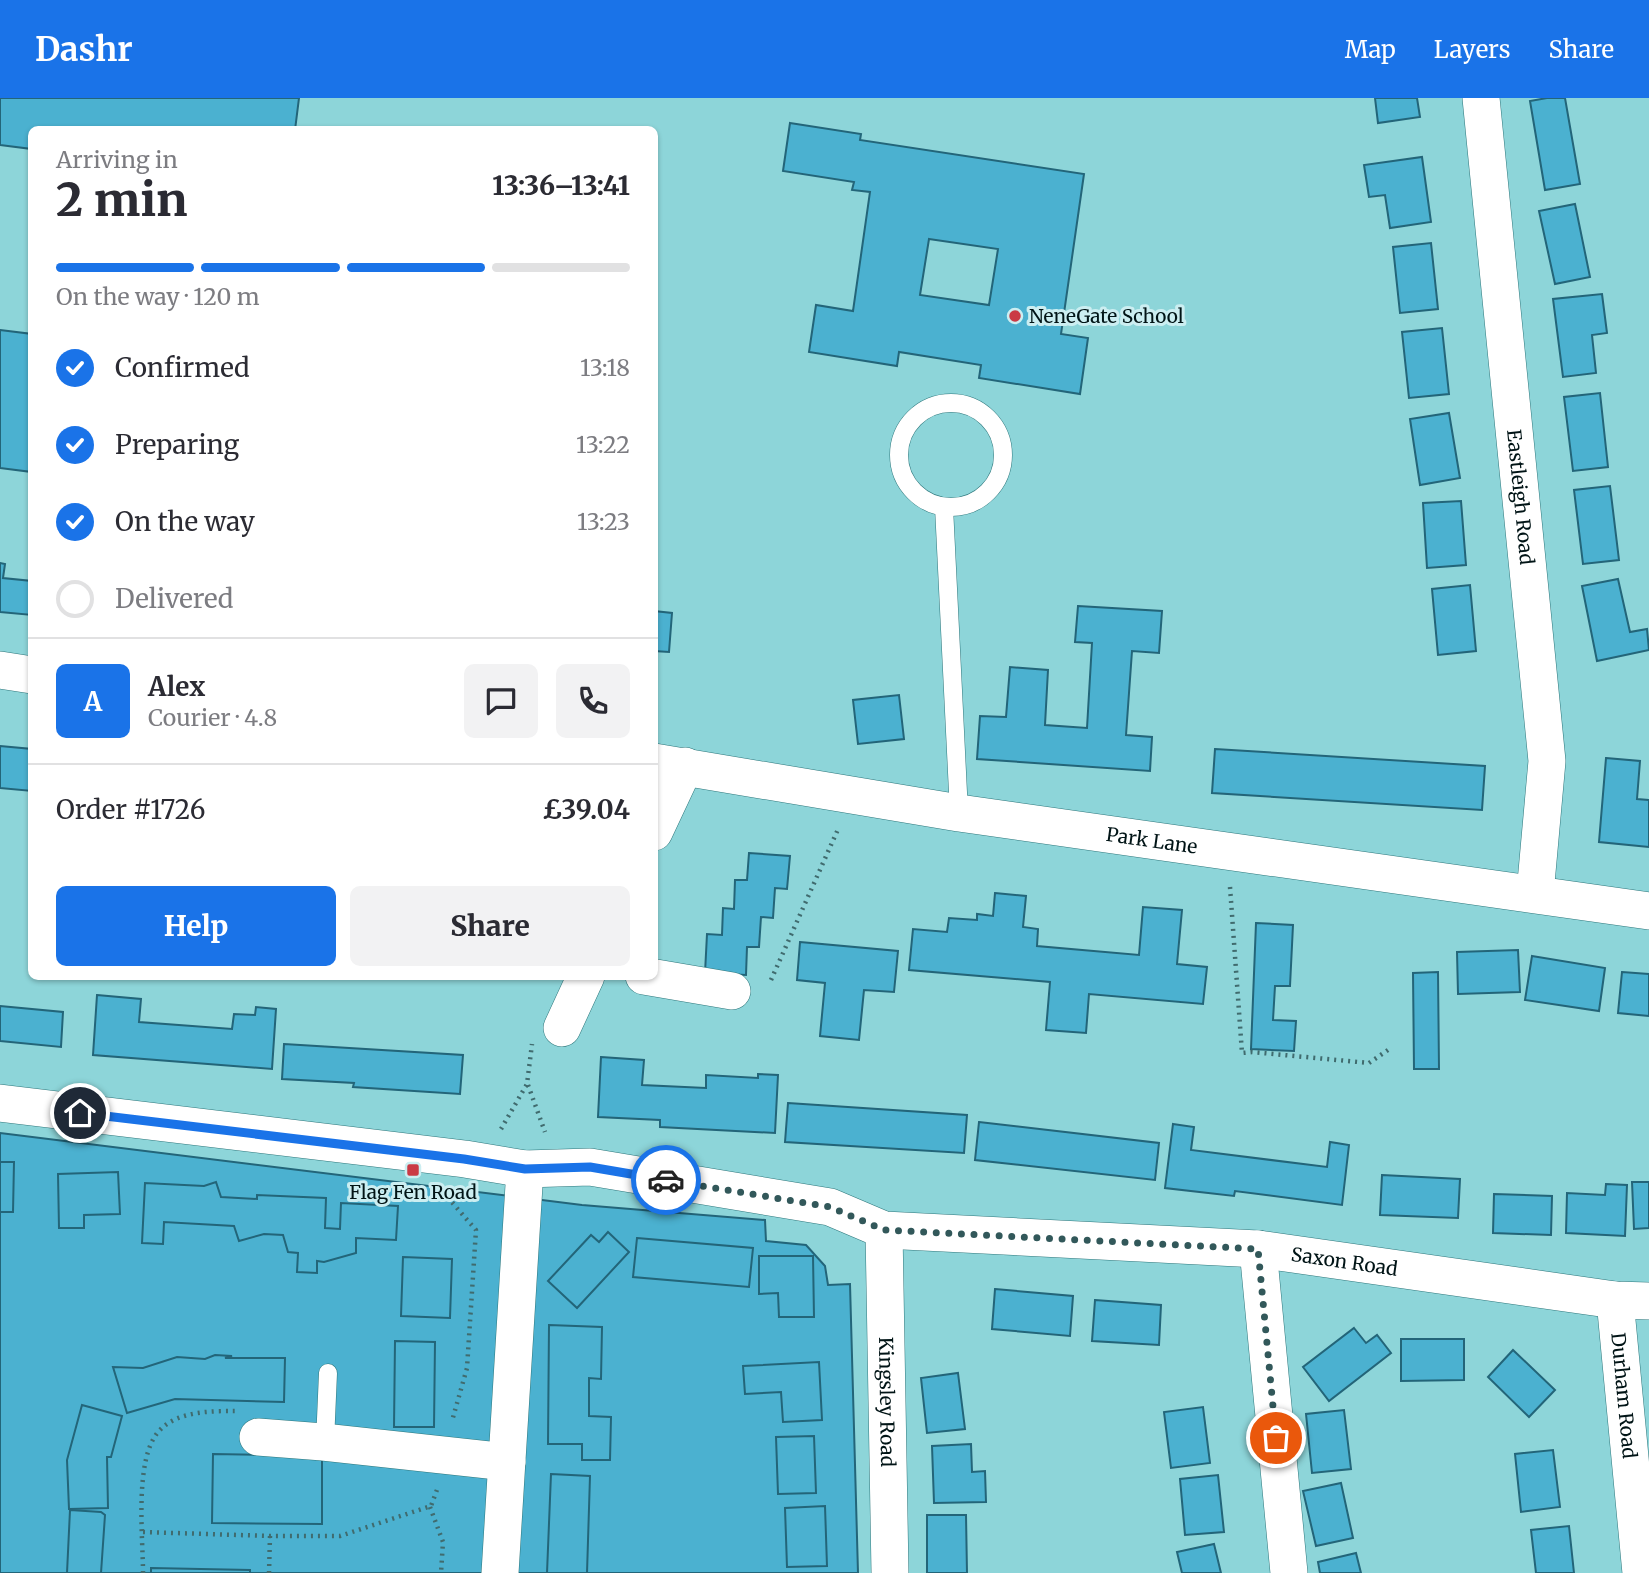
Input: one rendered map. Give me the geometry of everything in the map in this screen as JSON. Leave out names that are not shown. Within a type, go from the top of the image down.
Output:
[{"type":"street","name":"Eastleigh Road","points":[[1481,98],[1547,761],[1535,894]]},
{"type":"street","points":[[0,670],[28,674]]},
{"type":"street","name":"Park Lane","points":[[670,764],[958,813],[1649,911]]},
{"type":"street","points":[[658,815],[670,764]]},
{"type":"street","points":[[658,978],[732,991]]},
{"type":"street","points":[[547,1036],[583,980]]},
{"type":"street","name":"Saxon Road","points":[[0,1103],[464,1159],[525,1169],[590,1167],[830,1207],[884,1230],[1258,1249],[1632,1301]]},
{"type":"street","points":[[500,1573],[525,1169]]},
{"type":"street","name":"Kingsley Road","points":[[884,1230],[890,1573]]},
{"type":"street","points":[[1258,1249],[1289,1573]]},
{"type":"street","name":"Durham Road","points":[[1632,1301],[1641,1573]]},
{"type":"street","points":[[258,1437],[508,1462]]},
{"type":"lane","points":[[953,403],[970,406],[985,415],[995,427],[1002,443],[1003,460],[999,476],[990,490],[976,501],[961,507],[944,507],[928,501],[914,491],[904,476],[899,459],[901,442],[914,419],[936,405],[953,403]]},
{"type":"lane","points":[[944,507],[958,813]]},
{"type":"lane","points":[[325,1442],[328,1373]]},
{"type":"path","points":[[771,980],[853,795]]},
{"type":"path","points":[[1230,851],[1230,895],[1242,1053],[1369,1063],[1388,1050]]},
{"type":"path","points":[[495,1139],[527,1084],[547,1036]]},
{"type":"path","points":[[527,1084],[545,1132]]},
{"type":"path","points":[[440,1188],[476,1230],[467,1368],[450,1428],[450,1456],[430,1507],[443,1542],[441,1573]]},
{"type":"path","points":[[143,1573],[142,1475],[148,1450],[159,1431],[176,1419],[208,1411],[248,1412],[258,1437]]},
{"type":"path","points":[[143,1532],[340,1536],[430,1507]]},
{"type":"path","points":[[269,1573],[270,1536]]},
{"type":"building","points":[[0,98],[299,98],[296,126],[28,126],[28,148],[0,145]]},
{"type":"building","points":[[1375,98],[1417,98],[1420,117],[1378,123]]},
{"type":"building","points":[[1565,98],[1580,184],[1545,190],[1530,101]]},
{"type":"building","points":[[790,123],[861,134],[860,140],[1084,174],[1061,334],[1088,338],[1080,394],[979,378],[981,365],[899,352],[897,366],[809,352],[816,305],[853,311],[870,192],[852,190],[854,182],[783,171]],"holes":[[[929,239],[998,249],[989,305],[920,295]]]},
{"type":"building","points":[[1422,157],[1431,222],[1390,228],[1385,195],[1369,197],[1364,165]]},
{"type":"building","points":[[1575,204],[1590,277],[1555,284],[1539,211]]},
{"type":"building","points":[[1431,243],[1438,309],[1400,313],[1393,247]]},
{"type":"building","points":[[1602,294],[1607,333],[1592,335],[1596,373],[1563,377],[1553,299]]},
{"type":"building","points":[[1442,328],[1449,394],[1409,398],[1402,332]]},
{"type":"building","points":[[0,330],[28,334],[28,472],[0,468]]},
{"type":"building","points":[[1600,393],[1608,467],[1573,471],[1564,397]]},
{"type":"building","points":[[1449,413],[1460,478],[1420,485],[1410,419]]},
{"type":"building","points":[[1610,486],[1619,560],[1583,564],[1574,490]]},
{"type":"building","points":[[1461,501],[1466,565],[1427,568],[1423,503]]},
{"type":"building","points":[[0,563],[5,564],[3,578],[28,581],[28,615],[0,612]]},
{"type":"building","points":[[1618,579],[1630,632],[1647,629],[1649,650],[1597,661],[1582,586]]},
{"type":"building","points":[[1470,585],[1476,651],[1438,655],[1432,589]]},
{"type":"building","points":[[1078,606],[1162,611],[1159,653],[1132,651],[1126,735],[1152,737],[1150,771],[977,759],[980,716],[1006,717],[1010,667],[1048,670],[1045,725],[1087,728],[1092,643],[1075,642]]},
{"type":"building","points":[[658,611],[672,613],[669,652],[658,651]]},
{"type":"building","points":[[899,695],[904,739],[858,744],[853,700]]},
{"type":"building","points":[[0,746],[28,749],[28,791],[0,788]]},
{"type":"building","points":[[1215,749],[1485,766],[1482,810],[1212,793]]},
{"type":"building","points":[[1606,758],[1640,761],[1637,799],[1649,800],[1649,847],[1599,842]]},
{"type":"building","points":[[749,853],[790,856],[787,889],[775,888],[773,918],[761,917],[759,947],[747,947],[746,975],[705,973],[707,934],[722,935],[723,908],[734,909],[735,880],[747,880]]},
{"type":"building","points":[[995,893],[1026,896],[1023,927],[1038,929],[1037,946],[1139,955],[1143,907],[1182,910],[1177,964],[1207,967],[1203,1004],[1089,994],[1086,1033],[1046,1030],[1050,982],[909,970],[913,929],[947,932],[949,918],[977,920],[977,914],[993,916]]},
{"type":"building","points":[[1256,923],[1293,925],[1290,986],[1275,986],[1273,1020],[1296,1021],[1294,1051],[1251,1049]]},
{"type":"building","points":[[800,942],[898,951],[894,992],[864,990],[859,1040],[820,1036],[825,983],[797,980]]},
{"type":"building","points":[[1518,950],[1520,992],[1458,994],[1457,952]]},
{"type":"building","points":[[1532,956],[1605,968],[1599,1011],[1525,1000]]},
{"type":"building","points":[[1438,972],[1439,1069],[1414,1069],[1413,973]]},
{"type":"building","points":[[1622,972],[1649,974],[1649,1016],[1618,1013]]},
{"type":"building","points":[[97,995],[141,999],[139,1022],[232,1029],[234,1014],[255,1015],[256,1007],[276,1009],[272,1069],[93,1055]]},
{"type":"building","points":[[0,1006],[63,1012],[61,1047],[0,1041]]},
{"type":"building","points":[[284,1044],[463,1055],[460,1094],[282,1079]]},
{"type":"building","points":[[601,1057],[644,1060],[642,1085],[706,1088],[706,1075],[758,1078],[758,1074],[778,1075],[775,1133],[660,1127],[660,1120],[598,1117]]},
{"type":"building","points":[[788,1103],[967,1115],[964,1153],[785,1142]]},
{"type":"building","points":[[979,1122],[1159,1143],[1155,1180],[975,1160]]},
{"type":"building","points":[[1173,1124],[1194,1127],[1191,1150],[1327,1167],[1330,1142],[1349,1145],[1342,1205],[1235,1191],[1234,1196],[1165,1188]]},
{"type":"building","points":[[0,1133],[582,1205],[765,1220],[766,1241],[806,1245],[825,1266],[828,1285],[850,1284],[858,1573],[0,1573]]},
{"type":"building","points":[[0,1162],[14,1162],[13,1212],[0,1212]]},
{"type":"building","points":[[118,1172],[120,1214],[84,1215],[84,1228],[59,1228],[58,1174]]},
{"type":"building","points":[[1382,1175],[1460,1179],[1458,1218],[1380,1215]]},
{"type":"building","points":[[216,1182],[221,1197],[257,1199],[257,1195],[326,1198],[325,1228],[340,1229],[341,1203],[398,1206],[396,1240],[356,1238],[356,1253],[324,1262],[317,1261],[317,1273],[297,1272],[298,1253],[288,1252],[283,1235],[264,1234],[239,1241],[234,1226],[164,1222],[163,1244],[142,1243],[145,1183],[204,1186]]},
{"type":"building","points":[[1632,1182],[1649,1182],[1649,1228],[1634,1229]]},
{"type":"building","points":[[1606,1184],[1627,1185],[1625,1236],[1566,1233],[1567,1193],[1605,1195]]},
{"type":"building","points":[[1494,1194],[1552,1196],[1551,1235],[1493,1233]]},
{"type":"building","points":[[608,1232],[629,1252],[577,1308],[548,1281],[591,1235],[599,1242]]},
{"type":"building","points":[[637,1238],[753,1248],[749,1287],[633,1277]]},
{"type":"building","points":[[759,1256],[813,1256],[814,1317],[779,1317],[778,1293],[759,1294]]},
{"type":"building","points":[[403,1257],[452,1259],[450,1318],[401,1316]]},
{"type":"building","points":[[995,1289],[1073,1296],[1070,1336],[992,1329]]},
{"type":"building","points":[[1095,1300],[1161,1305],[1159,1345],[1092,1341]]},
{"type":"building","points":[[549,1325],[602,1327],[601,1379],[589,1378],[589,1416],[611,1417],[610,1460],[582,1460],[582,1444],[548,1444]]},
{"type":"building","points":[[1354,1328],[1366,1343],[1377,1335],[1391,1353],[1329,1401],[1303,1367]]},
{"type":"building","points":[[1401,1339],[1464,1339],[1464,1380],[1401,1381]]},
{"type":"building","points":[[395,1341],[435,1342],[434,1427],[394,1427]]},
{"type":"building","points":[[1513,1350],[1555,1390],[1529,1417],[1488,1377]]},
{"type":"building","points":[[215,1355],[232,1356],[225,1358],[285,1358],[284,1402],[175,1399],[127,1413],[113,1367],[143,1368],[177,1357],[205,1359]]},
{"type":"building","points":[[819,1362],[822,1420],[783,1422],[781,1392],[745,1394],[743,1366]]},
{"type":"building","points":[[958,1373],[965,1429],[927,1433],[921,1378]]},
{"type":"building","points":[[82,1405],[122,1416],[111,1457],[107,1457],[108,1508],[69,1509],[67,1460]]},
{"type":"building","points":[[1203,1407],[1210,1463],[1171,1468],[1164,1412]]},
{"type":"building","points":[[1344,1410],[1351,1469],[1312,1473],[1306,1414]]},
{"type":"building","points":[[814,1436],[816,1493],[778,1494],[776,1437]]},
{"type":"building","points":[[971,1444],[972,1472],[985,1471],[986,1502],[934,1503],[932,1446]]},
{"type":"building","points":[[1553,1450],[1560,1507],[1521,1512],[1515,1454]]},
{"type":"building","points":[[213,1454],[322,1456],[322,1524],[212,1523]]},
{"type":"building","points":[[551,1474],[590,1476],[587,1573],[547,1573]]},
{"type":"building","points":[[1218,1475],[1224,1532],[1185,1535],[1180,1479]]},
{"type":"building","points":[[1341,1483],[1353,1538],[1316,1546],[1303,1491]]},
{"type":"building","points":[[825,1506],[827,1566],[787,1567],[785,1508]]},
{"type":"building","points":[[70,1510],[101,1512],[105,1515],[101,1573],[67,1573]]},
{"type":"building","points":[[927,1515],[966,1515],[967,1573],[927,1573]]},
{"type":"building","points":[[1569,1526],[1574,1573],[1536,1573],[1531,1530]]},
{"type":"building","points":[[1214,1544],[1221,1573],[1182,1573],[1177,1552]]},
{"type":"building","points":[[1356,1553],[1361,1573],[1320,1573],[1318,1562]]},
{"type":"building","points":[[151,1568],[250,1570],[250,1573],[151,1573]]},
{"type":"way so far","points":[[666,1180],[830,1207],[884,1230],[1258,1249],[1276,1438]]},
{"type":"place","name":"NeneGate School","points":[[1015,316]]},
{"type":"place","name":"Flag Fen Road","points":[[413,1170]]},
{"type":"route","points":[[80,1113],[464,1159],[525,1169],[590,1167],[666,1180]]}]
